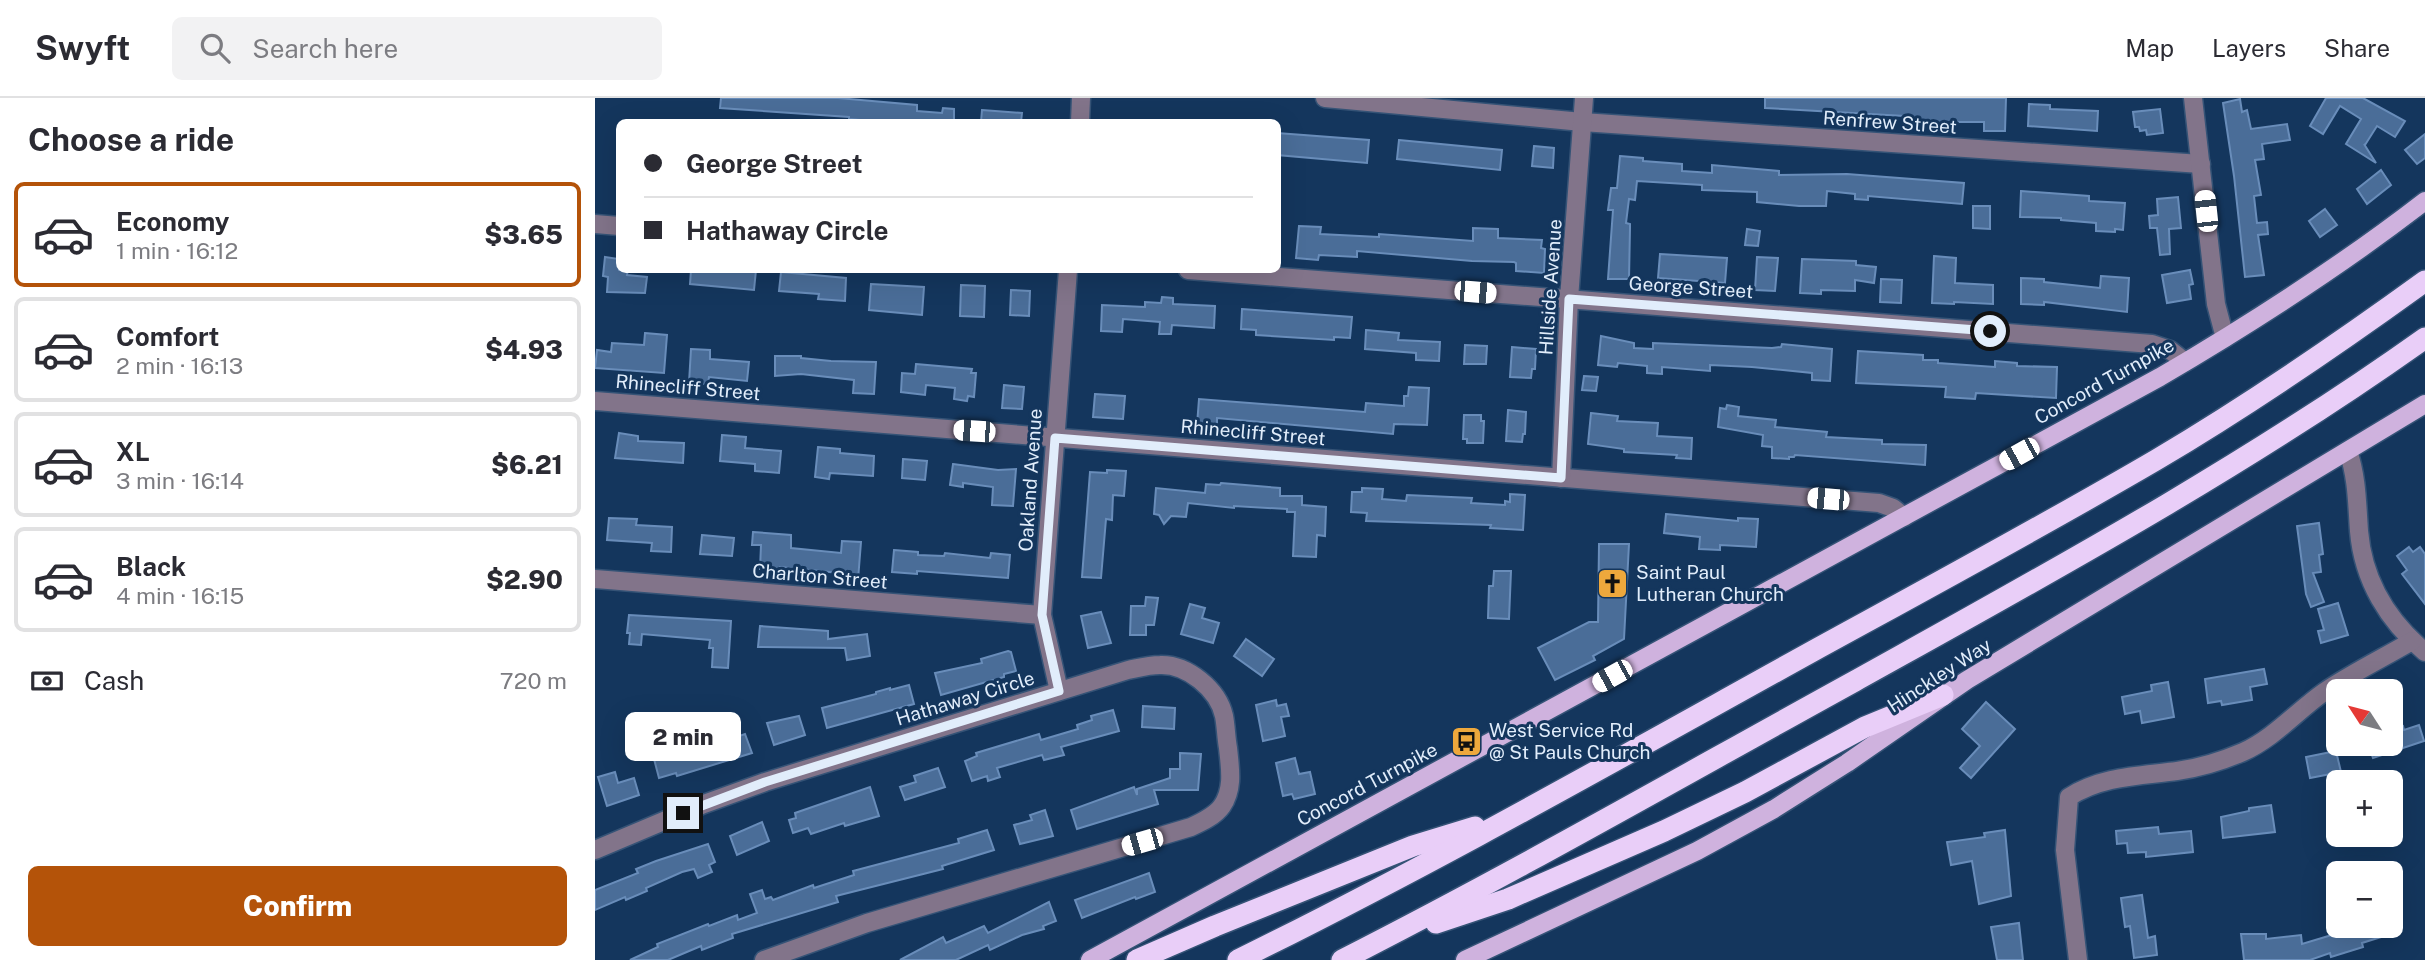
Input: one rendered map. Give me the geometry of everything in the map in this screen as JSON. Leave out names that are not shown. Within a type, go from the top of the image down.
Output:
[{"type":"highway","points":[[1238,960],[1520,813],[2158,458],[2297,370],[2425,281]]},
{"type":"highway","points":[[1342,960],[1601,821],[2143,520],[2295,427],[2425,338]]},
{"type":"highway","points":[[1377,942],[1508,899],[1664,831],[1745,792],[1865,727],[1943,695]]},
{"type":"highway","points":[[1137,960],[1413,846],[1520,813]]},
{"type":"main road","name":"Concord Turnpike","points":[[1090,960],[2185,362],[2332,269],[2425,201]]},
{"type":"main road","name":"Hinckley Way","points":[[1465,960],[1697,851],[1748,824],[1831,774],[1943,695],[2425,404]]},
{"type":"street","points":[[1080,119],[1081,98]]},
{"type":"street","name":"Renfrew Street","points":[[1325,98],[1582,122],[2201,164]]},
{"type":"street","name":"Hillside Avenue","points":[[1561,478],[1569,299],[1584,98]]},
{"type":"street","points":[[2193,98],[2215,304],[2225,338]]},
{"type":"street","points":[[595,224],[616,226]]},
{"type":"street","name":"Oakland Avenue","points":[[1059,691],[1042,615],[1068,273]]},
{"type":"street","name":"George Street","points":[[1227,273],[2151,344],[2170,350],[2185,362]]},
{"type":"street","name":"Rhinecliff Street","points":[[595,401],[1879,503],[1904,517]]},
{"type":"street","points":[[2078,960],[2065,850],[2069,797],[2110,779],[2180,771],[2245,751],[2270,735],[2324,692],[2418,646],[2378,597],[2368,575],[2360,534],[2355,476],[2348,451]]},
{"type":"street","name":"Charlton Street","points":[[595,579],[1042,615]]},
{"type":"street","name":"Hathaway Circle","points":[[595,850],[704,804],[765,782],[1128,670],[1161,665],[1174,666],[1193,676],[1215,696],[1224,715],[1231,773],[1230,786],[1222,806],[1215,814],[1191,827],[867,923],[764,960]]},
{"type":"building","points":[[721,98],[838,98],[917,105],[917,111],[942,113],[943,108],[954,109],[954,119],[849,119],[720,108]]},
{"type":"building","points":[[1765,98],[2006,98],[2005,131],[1984,131],[1984,122],[1951,122],[1951,125],[1904,124],[1904,116],[1765,108]]},
{"type":"building","points":[[2326,98],[2363,98],[2405,121],[2395,137],[2377,126],[2364,144],[2376,163],[2346,144],[2361,119],[2340,106],[2323,134],[2310,126]]},
{"type":"building","points":[[2240,99],[2242,112],[2247,110],[2251,129],[2287,124],[2290,140],[2262,144],[2264,159],[2255,160],[2261,195],[2254,196],[2257,223],[2267,222],[2268,234],[2258,235],[2264,275],[2245,277],[2223,103]]},
{"type":"building","points":[[2029,104],[2050,105],[2050,109],[2098,111],[2097,131],[2028,126]]},
{"type":"building","points":[[2160,109],[2163,133],[2147,135],[2146,130],[2140,131],[2139,127],[2135,127],[2133,112]]},
{"type":"building","points":[[982,110],[1022,113],[1021,119],[981,119]]},
{"type":"building","points":[[1281,133],[1369,140],[1367,163],[1281,155]]},
{"type":"building","points":[[2425,134],[2425,158],[2417,164],[2405,150]]},
{"type":"building","points":[[1399,140],[1502,150],[1500,170],[1397,159]]},
{"type":"building","points":[[1534,146],[1554,148],[1553,168],[1532,166]]},
{"type":"building","points":[[1620,156],[1682,164],[1682,171],[1712,173],[1712,165],[1779,171],[1779,175],[1847,174],[1964,183],[1962,204],[1868,196],[1868,200],[1855,199],[1855,194],[1827,191],[1826,206],[1799,206],[1757,202],[1757,192],[1702,190],[1702,185],[1637,181],[1635,200],[1629,199],[1626,223],[1630,224],[1629,279],[1608,279],[1613,210],[1608,210],[1611,188],[1617,188]]},
{"type":"building","points":[[2381,170],[2391,185],[2367,204],[2357,189]]},
{"type":"building","points":[[2021,191],[2089,196],[2089,201],[2125,203],[2123,230],[2096,231],[2096,223],[2061,218],[2020,217]]},
{"type":"building","points":[[2178,197],[2181,228],[2169,229],[2170,254],[2160,255],[2157,228],[2150,228],[2149,216],[2158,215],[2157,199]]},
{"type":"building","points":[[1973,206],[1990,206],[1990,229],[1973,228]]},
{"type":"building","points":[[2325,209],[2337,225],[2320,237],[2309,221]]},
{"type":"building","points":[[1299,226],[1321,227],[1320,234],[1379,237],[1379,234],[1473,241],[1473,228],[1498,229],[1498,238],[1542,240],[1541,248],[1545,249],[1544,273],[1516,271],[1514,262],[1357,251],[1357,257],[1319,255],[1318,260],[1296,258]]},
{"type":"building","points":[[1747,229],[1760,231],[1758,246],[1745,245]]},
{"type":"building","points":[[1660,254],[1727,258],[1725,283],[1658,278]]},
{"type":"building","points":[[1934,256],[1956,258],[1955,283],[1993,285],[1993,304],[1932,303]]},
{"type":"building","points":[[605,257],[616,259],[616,273],[647,277],[645,293],[607,292],[608,277],[603,276]]},
{"type":"building","points":[[1757,257],[1778,258],[1775,291],[1755,290]]},
{"type":"building","points":[[1802,259],[1856,261],[1856,265],[1876,267],[1874,283],[1855,280],[1855,291],[1821,290],[1821,294],[1800,293]]},
{"type":"building","points":[[2190,270],[2193,284],[2189,285],[2191,299],[2167,303],[2162,275]]},
{"type":"building","points":[[691,273],[756,273],[754,290],[690,284]]},
{"type":"building","points":[[781,273],[846,278],[845,301],[818,299],[819,294],[779,291]]},
{"type":"building","points":[[2101,276],[2129,278],[2127,312],[2044,302],[2044,305],[2021,304],[2021,278],[2100,288]]},
{"type":"building","points":[[1881,279],[1902,280],[1901,303],[1880,302]]},
{"type":"building","points":[[871,284],[924,287],[922,315],[869,310]]},
{"type":"building","points":[[961,285],[985,286],[984,317],[960,316]]},
{"type":"building","points":[[1011,290],[1030,291],[1029,316],[1010,315]]},
{"type":"building","points":[[1162,297],[1173,298],[1173,304],[1215,306],[1214,328],[1172,325],[1171,334],[1159,334],[1160,322],[1123,319],[1122,332],[1101,331],[1102,305],[1145,307],[1145,302],[1161,303]]},
{"type":"building","points":[[1242,309],[1352,317],[1350,338],[1334,337],[1334,340],[1256,335],[1256,330],[1241,329]]},
{"type":"building","points":[[1366,330],[1399,333],[1398,340],[1440,342],[1439,361],[1416,360],[1416,353],[1365,349]]},
{"type":"building","points":[[645,333],[667,335],[664,373],[595,368],[597,350],[611,352],[612,343],[644,345]]},
{"type":"building","points":[[1601,336],[1634,343],[1634,348],[1653,349],[1653,343],[1772,348],[1781,347],[1782,344],[1832,349],[1830,381],[1812,380],[1812,373],[1752,367],[1710,365],[1710,371],[1662,367],[1662,374],[1647,373],[1647,366],[1618,363],[1617,367],[1598,365]]},
{"type":"building","points":[[1465,345],[1487,346],[1486,364],[1464,364]]},
{"type":"building","points":[[1512,347],[1536,349],[1535,369],[1532,369],[1531,378],[1510,377]]},
{"type":"building","points":[[691,349],[710,350],[710,359],[749,362],[747,381],[709,377],[708,384],[689,383]]},
{"type":"building","points":[[1858,351],[1923,355],[1923,360],[1938,360],[1938,363],[1995,367],[1995,361],[2017,363],[2017,366],[2057,367],[2056,398],[1976,393],[1975,399],[1945,397],[1946,387],[1856,383]]},
{"type":"building","points":[[775,356],[876,362],[874,394],[853,393],[854,380],[801,374],[775,376]]},
{"type":"building","points":[[916,364],[972,369],[971,373],[976,373],[974,397],[968,396],[967,401],[954,399],[955,388],[926,385],[925,395],[901,392],[902,373],[915,374]]},
{"type":"building","points":[[1584,376],[1598,377],[1596,391],[1582,390]]},
{"type":"building","points":[[1004,385],[1024,387],[1022,409],[1002,408]]},
{"type":"building","points":[[1409,387],[1429,388],[1427,425],[1394,424],[1393,434],[1217,418],[1217,426],[1197,425],[1199,399],[1365,412],[1366,403],[1404,406],[1404,396],[1408,396]]},
{"type":"building","points":[[1095,394],[1125,396],[1123,419],[1093,417]]},
{"type":"building","points":[[1727,405],[1739,407],[1738,416],[1776,420],[1775,427],[1827,432],[1826,437],[1882,440],[1882,444],[1926,445],[1925,465],[1795,455],[1789,459],[1772,458],[1772,447],[1762,446],[1763,435],[1718,427],[1720,408],[1726,409]]},
{"type":"building","points":[[1508,410],[1526,412],[1522,442],[1506,441]]},
{"type":"building","points":[[1591,413],[1618,416],[1617,421],[1658,423],[1657,436],[1692,438],[1691,459],[1676,458],[1677,455],[1624,452],[1624,449],[1588,444]]},
{"type":"building","points":[[1464,415],[1481,415],[1481,421],[1484,421],[1483,443],[1467,443],[1467,439],[1463,439]]},
{"type":"building","points":[[619,433],[638,436],[638,441],[684,443],[683,463],[615,458]]},
{"type":"building","points":[[722,435],[746,437],[745,448],[781,451],[779,473],[755,471],[755,464],[720,461]]},
{"type":"building","points":[[818,447],[840,449],[840,453],[874,456],[873,476],[830,473],[829,479],[815,477]]},
{"type":"building","points":[[903,459],[927,461],[925,480],[902,478]]},
{"type":"building","points":[[953,464],[998,470],[1016,469],[1013,506],[992,505],[993,487],[963,483],[963,487],[950,485]]},
{"type":"building","points":[[1107,470],[1126,471],[1124,496],[1113,495],[1112,520],[1106,519],[1101,578],[1082,577],[1090,472],[1107,473]]},
{"type":"building","points":[[1206,484],[1280,488],[1280,496],[1302,496],[1302,505],[1326,507],[1325,536],[1317,535],[1316,557],[1293,556],[1295,512],[1287,512],[1287,509],[1234,508],[1188,503],[1186,517],[1171,516],[1164,524],[1159,515],[1154,514],[1156,488],[1205,493]]},
{"type":"building","points":[[1362,488],[1383,489],[1382,499],[1406,501],[1407,495],[1472,498],[1471,503],[1505,505],[1505,501],[1510,502],[1510,494],[1525,495],[1523,530],[1490,528],[1491,525],[1366,521],[1367,513],[1351,512],[1352,492],[1362,492]]},
{"type":"building","points":[[1666,514],[1738,521],[1738,518],[1758,519],[1756,547],[1720,545],[1720,550],[1699,549],[1700,537],[1664,533]]},
{"type":"building","points":[[609,518],[637,519],[636,525],[672,527],[671,552],[651,551],[652,543],[607,540]]},
{"type":"building","points":[[2319,523],[2323,554],[2319,555],[2321,572],[2313,573],[2324,602],[2311,607],[2306,594],[2297,526]]},
{"type":"building","points":[[753,532],[791,535],[791,548],[841,553],[842,541],[861,542],[858,580],[839,578],[839,573],[780,567],[779,570],[760,569],[761,545],[752,545]]},
{"type":"building","points":[[702,535],[734,538],[732,556],[700,554]]},
{"type":"building","name":"Saint Paul Lutheran Church","points":[[1599,544],[1629,544],[1624,639],[1593,656],[1595,660],[1555,680],[1538,648],[1589,622],[1598,622]]},
{"type":"building","points":[[2409,547],[2413,552],[2420,547],[2425,554],[2425,604],[2402,574],[2407,570],[2397,556]]},
{"type":"building","points":[[894,550],[918,552],[918,555],[944,556],[945,553],[990,558],[991,553],[1010,555],[1008,578],[917,571],[917,574],[892,572]]},
{"type":"building","points":[[1494,571],[1511,571],[1509,619],[1488,618],[1489,586],[1493,586]]},
{"type":"building","points":[[1146,597],[1158,598],[1154,625],[1146,625],[1146,635],[1130,635],[1131,606],[1145,606]]},
{"type":"building","points":[[2338,603],[2348,635],[2321,643],[2318,631],[2324,630],[2318,609]]},
{"type":"building","points":[[1190,604],[1205,608],[1202,618],[1219,623],[1213,643],[1181,634]]},
{"type":"building","points":[[1101,612],[1111,643],[1088,648],[1081,616]]},
{"type":"building","points":[[629,615],[731,621],[728,668],[712,667],[713,648],[709,648],[710,640],[642,634],[641,645],[629,644]]},
{"type":"building","points":[[760,626],[828,631],[828,639],[867,634],[870,656],[847,660],[845,648],[758,647]]},
{"type":"building","points":[[1246,639],[1274,659],[1262,676],[1234,656]]},
{"type":"building","points":[[1011,652],[1016,671],[941,695],[935,673],[982,663],[981,659]]},
{"type":"building","points":[[2264,669],[2267,684],[2250,687],[2252,700],[2222,705],[2221,701],[2208,703],[2205,679]]},
{"type":"building","points":[[2168,682],[2174,717],[2142,723],[2140,711],[2125,714],[2122,697],[2152,691],[2151,685]]},
{"type":"building","points":[[909,685],[914,704],[827,728],[822,708]]},
{"type":"building","points":[[1276,700],[1277,706],[1286,704],[1289,716],[1281,717],[1285,736],[1263,741],[1256,705]]},
{"type":"building","points":[[1986,702],[2015,729],[1971,778],[1960,768],[1980,746],[1962,729]]},
{"type":"building","points":[[1143,706],[1175,708],[1174,729],[1142,727]]},
{"type":"building","points":[[1113,710],[1119,731],[1061,747],[1064,755],[1044,760],[1042,755],[997,768],[1000,777],[988,781],[987,776],[972,781],[965,761],[977,756],[976,753],[1039,734],[1041,740],[1078,729],[1077,725],[1092,720],[1091,716]]},
{"type":"building","points":[[799,716],[805,735],[774,745],[767,723]]},
{"type":"building","points":[[2419,725],[2424,741],[2403,748],[2403,726],[2404,730]]},
{"type":"building","points":[[745,734],[752,753],[677,776],[676,773],[659,778],[654,759],[693,752]]},
{"type":"building","points":[[1180,753],[1201,754],[1198,790],[1154,790],[1158,804],[1077,829],[1071,810],[1134,787],[1137,795],[1137,789],[1170,778],[1170,769],[1180,769]]},
{"type":"building","points":[[2326,753],[2326,756],[2337,756],[2341,770],[2326,770],[2326,775],[2310,778],[2306,757]]},
{"type":"building","points":[[1295,758],[1299,774],[1310,772],[1315,794],[1294,799],[1292,794],[1283,796],[1276,763]]},
{"type":"building","points":[[938,768],[945,787],[905,800],[900,787],[916,782],[914,776]]},
{"type":"building","points":[[615,772],[618,783],[634,778],[639,795],[607,806],[598,777]]},
{"type":"building","points":[[870,787],[879,816],[845,826],[844,823],[811,834],[808,828],[793,833],[789,820],[796,818],[795,813]]},
{"type":"building","points":[[2271,805],[2275,832],[2223,838],[2221,817],[2249,811],[2249,808]]},
{"type":"building","points":[[1045,810],[1053,836],[1020,844],[1014,825],[1032,820],[1030,815]]},
{"type":"building","points":[[762,822],[769,841],[737,855],[730,836]]},
{"type":"building","points":[[2158,827],[2159,834],[2191,831],[2193,852],[2146,857],[2146,852],[2128,853],[2127,843],[2117,844],[2116,831]]},
{"type":"building","points":[[987,830],[994,850],[942,866],[943,869],[836,896],[838,902],[732,934],[733,938],[702,950],[701,946],[668,960],[630,960],[658,947],[657,944],[708,924],[709,926],[737,915],[738,920],[757,913],[750,894],[762,890],[765,899],[771,897],[773,900],[813,885],[814,888],[854,875],[853,871],[959,843],[958,839]]},
{"type":"building","points":[[2005,830],[2011,896],[1979,904],[1972,861],[1951,865],[1947,842],[1985,837],[1984,833]]},
{"type":"building","points":[[708,844],[715,862],[709,865],[712,872],[698,878],[694,869],[682,872],[646,888],[647,891],[595,910],[595,890],[638,873],[636,869]]},
{"type":"building","points":[[1149,873],[1155,892],[1082,918],[1075,900]]},
{"type":"building","points":[[2142,895],[2148,938],[2155,936],[2157,955],[2134,958],[2130,926],[2125,927],[2121,898]]},
{"type":"building","points":[[1049,902],[1056,921],[1043,926],[1044,929],[1022,935],[990,950],[988,945],[956,960],[900,960],[943,937],[946,943],[984,926],[988,933]]},
{"type":"building","points":[[2019,923],[2023,960],[1997,960],[1991,927]]},
{"type":"building","points":[[2241,934],[2266,934],[2266,939],[2301,935],[2302,944],[2326,937],[2378,938],[2362,943],[2363,947],[2331,957],[2330,953],[2310,960],[2244,960]]},
{"type":"place","name":"Saint Paul Lutheran Church","points":[[1613,583]]},
{"type":"place","name":"West Service Rd @ St Pauls Church","points":[[1466,741]]},
{"type":"route","points":[[683,813],[765,782],[1059,691],[1042,615],[1055,438],[1561,478],[1569,299],[1990,331]]}]
